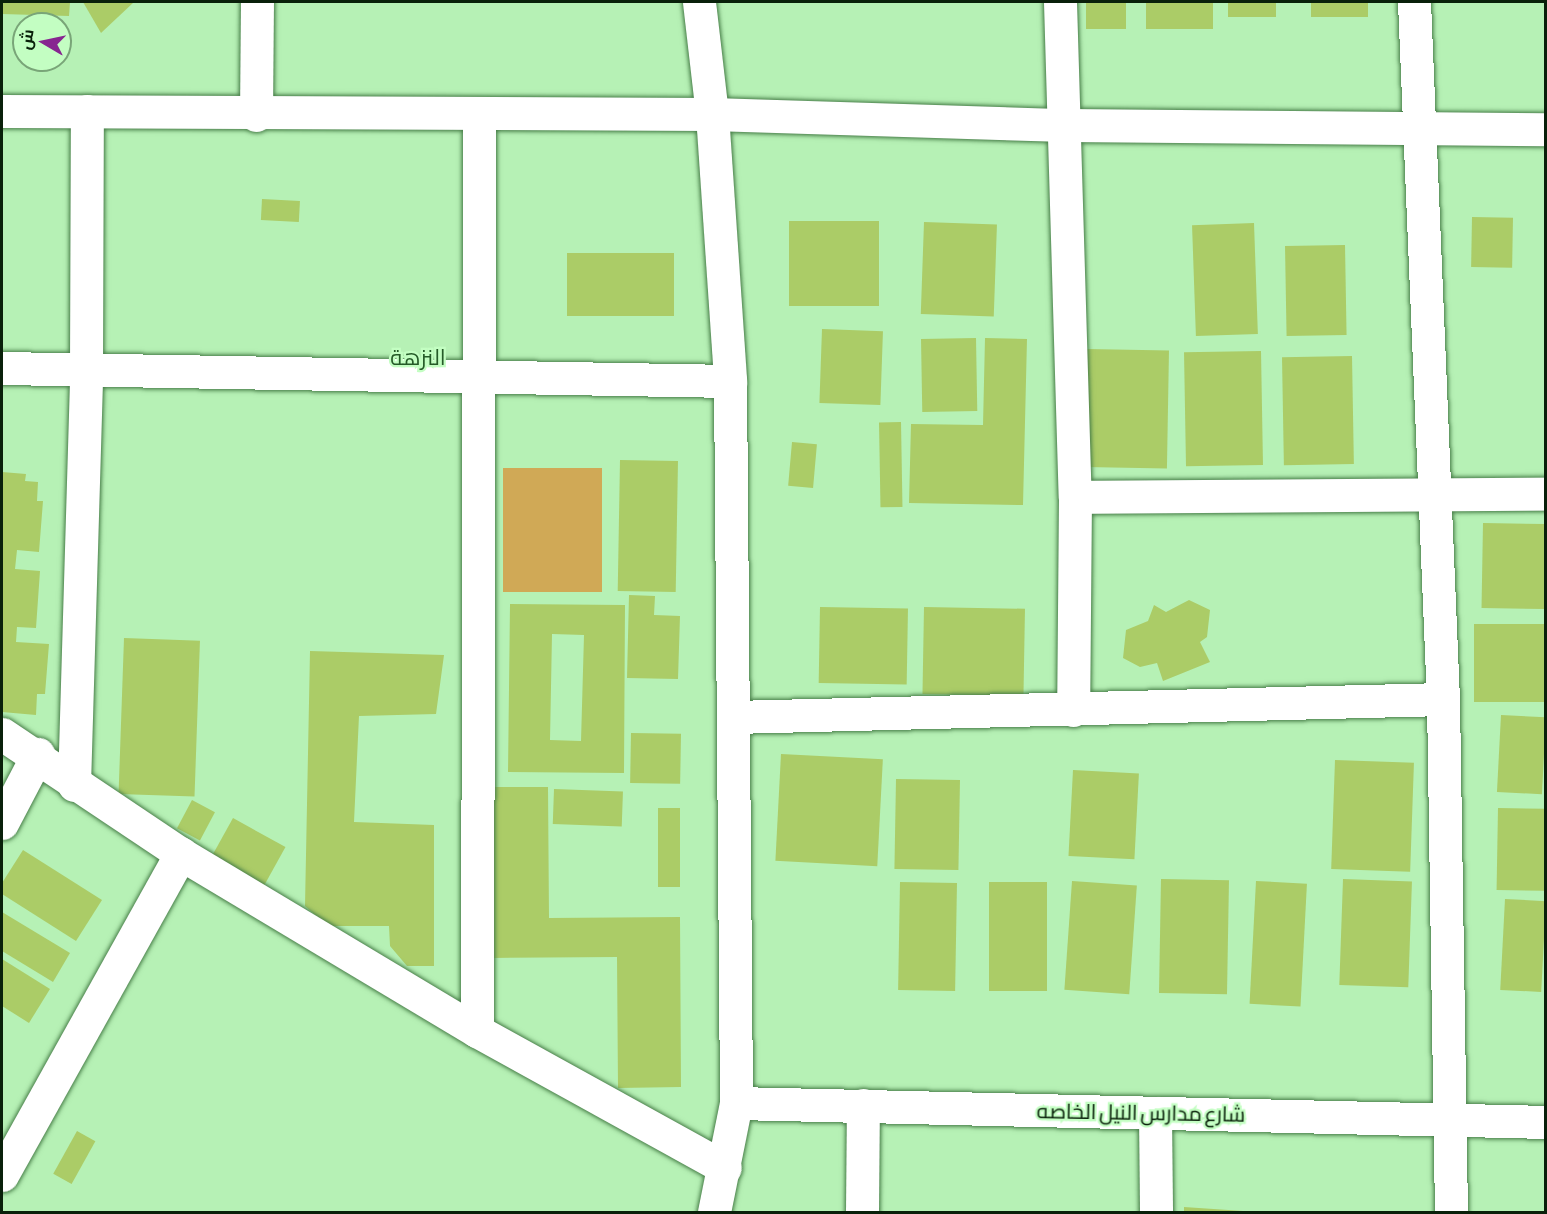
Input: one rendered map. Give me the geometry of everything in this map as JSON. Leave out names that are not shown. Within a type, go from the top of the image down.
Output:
[{"type":"street","points":[[256,115],[257,2]]},
{"type":"street","points":[[699,2],[712,114],[730,381],[736,1103],[725,1168],[714,1212]]},
{"type":"street","points":[[1060,2],[1066,125],[1075,496],[1073,710]]},
{"type":"street","points":[[1414,2],[1416,128],[1436,491],[1443,699],[1451,1212]]},
{"type":"street","points":[[2,111],[256,115],[712,114],[1066,125],[1545,129]]},
{"type":"street","points":[[74,786],[86,369],[87,111]]},
{"type":"street","points":[[477,1031],[479,115]]},
{"type":"street","points":[[2,368],[480,372],[730,381]]},
{"type":"street","points":[[1075,496],[1436,491],[1545,494]]},
{"type":"street","points":[[733,717],[1443,699]]},
{"type":"street","points":[[2,734],[38,754],[74,786],[181,854],[477,1031],[725,1168]]},
{"type":"street","points":[[2,823],[38,754]]},
{"type":"street","points":[[2,1175],[181,854]]},
{"type":"street","name":"شارع مدارس النيل الخاصه","points":[[736,1103],[1451,1117],[1545,1122]]},
{"type":"street","points":[[862,1212],[863,1105]]},
{"type":"street","points":[[1155,1113],[1156,1212]]},
{"type":"shaded area","points":[[503,468],[602,468],[602,592],[503,592]]},
{"type":"building","points":[[2,2],[70,2],[69,12],[2,14]]},
{"type":"building","points":[[83,2],[134,2],[101,33]]},
{"type":"building","points":[[1086,2],[1126,2],[1126,29],[1086,29]]},
{"type":"building","points":[[1146,2],[1213,2],[1213,29],[1146,29]]},
{"type":"building","points":[[1228,2],[1276,2],[1276,17],[1228,17]]},
{"type":"building","points":[[1311,2],[1368,2],[1368,17],[1311,17]]},
{"type":"building","points":[[262,199],[300,201],[299,222],[261,220]]},
{"type":"building","points":[[1472,217],[1513,218],[1512,268],[1471,267]]},
{"type":"building","points":[[789,221],[879,221],[879,306],[789,306]]},
{"type":"building","points":[[924,222],[997,225],[994,316],[921,314]]},
{"type":"building","points":[[1254,223],[1258,334],[1196,336],[1192,225]]},
{"type":"building","points":[[1345,245],[1347,335],[1287,336],[1285,246]]},
{"type":"building","points":[[567,253],[674,253],[674,316],[567,316]]},
{"type":"building","points":[[822,329],[883,331],[880,405],[819,403]]},
{"type":"building","points":[[976,338],[977,411],[922,412],[921,339]]},
{"type":"building","points":[[985,338],[1027,339],[1023,505],[909,503],[911,424],[983,425]]},
{"type":"building","points":[[1087,349],[1169,350],[1167,468],[1085,467]]},
{"type":"building","points":[[1261,351],[1263,465],[1186,466],[1184,352]]},
{"type":"building","points":[[1352,356],[1354,464],[1284,465],[1282,357]]},
{"type":"building","points":[[879,422],[901,422],[902,507],[880,507]]},
{"type":"building","points":[[792,442],[817,444],[813,488],[788,486]]},
{"type":"building","points":[[620,460],[678,461],[676,592],[618,591]]},
{"type":"building","points":[[2,472],[26,474],[25,481],[38,482],[37,501],[43,501],[39,552],[17,550],[15,569],[40,571],[36,628],[17,627],[16,642],[49,644],[45,694],[37,694],[36,715],[2,712]]},
{"type":"building","points":[[1483,523],[1546,524],[1545,609],[1482,608]]},
{"type":"building","points":[[629,595],[655,596],[654,615],[680,616],[678,679],[627,678]]},
{"type":"building","points":[[1189,600],[1210,610],[1207,637],[1200,642],[1210,662],[1163,681],[1157,663],[1140,667],[1123,658],[1126,630],[1148,621],[1154,605],[1166,612]]},
{"type":"building","points":[[510,604],[625,605],[624,773],[508,772]],"holes":[[[552,634],[584,635],[581,741],[550,740]]]},
{"type":"building","points":[[820,607],[908,609],[907,685],[819,683]]},
{"type":"building","points":[[924,607],[1025,609],[1023,696],[922,694]]},
{"type":"building","points":[[1474,624],[1546,624],[1546,702],[1474,702]]},
{"type":"building","points":[[124,638],[200,641],[195,797],[119,794]]},
{"type":"building","points":[[310,651],[444,655],[436,714],[359,716],[354,822],[434,825],[434,966],[407,966],[390,946],[389,926],[328,926],[305,906]]},
{"type":"building","points":[[1501,715],[1546,717],[1542,794],[1497,792]]},
{"type":"building","points":[[631,733],[681,734],[680,784],[630,783]]},
{"type":"building","points":[[781,754],[883,759],[877,866],[775,861]]},
{"type":"building","points":[[1335,760],[1414,763],[1410,872],[1331,869]]},
{"type":"building","points":[[1073,770],[1139,773],[1134,859],[1068,856]]},
{"type":"building","points":[[896,779],[960,780],[958,870],[894,869]]},
{"type":"building","points":[[490,787],[548,787],[549,918],[680,917],[681,1087],[618,1088],[617,957],[492,958]]},
{"type":"building","points":[[554,789],[623,791],[622,826],[553,824]]},
{"type":"building","points":[[192,800],[215,812],[200,840],[177,828]]},
{"type":"building","points":[[658,808],[680,808],[680,887],[658,887]]},
{"type":"building","points":[[1498,808],[1546,809],[1545,891],[1497,890]]},
{"type":"building","points":[[233,818],[285,847],[264,886],[212,856]]},
{"type":"building","points":[[23,850],[102,900],[76,941],[2,894],[2,883]]},
{"type":"building","points":[[1161,879],[1229,880],[1227,994],[1159,993]]},
{"type":"building","points":[[1343,879],[1412,881],[1408,987],[1339,985]]},
{"type":"building","points":[[1072,881],[1137,886],[1129,994],[1064,990]]},
{"type":"building","points":[[1256,881],[1307,884],[1300,1007],[1250,1004]]},
{"type":"building","points":[[900,882],[957,883],[955,991],[898,990]]},
{"type":"building","points":[[989,882],[1047,882],[1047,991],[989,991]]},
{"type":"building","points":[[1505,899],[1546,901],[1541,992],[1500,990]]},
{"type":"building","points":[[2,912],[70,953],[53,982],[2,951]]},
{"type":"building","points":[[2,959],[50,989],[29,1023],[2,1006]]},
{"type":"building","points":[[77,1131],[95,1141],[72,1184],[53,1174]]},
{"type":"building","points":[[1184,1207],[1243,1211],[1243,1212],[1184,1212]]},
{"type":"district","name":"النزهة","points":[[418,358]]}]
